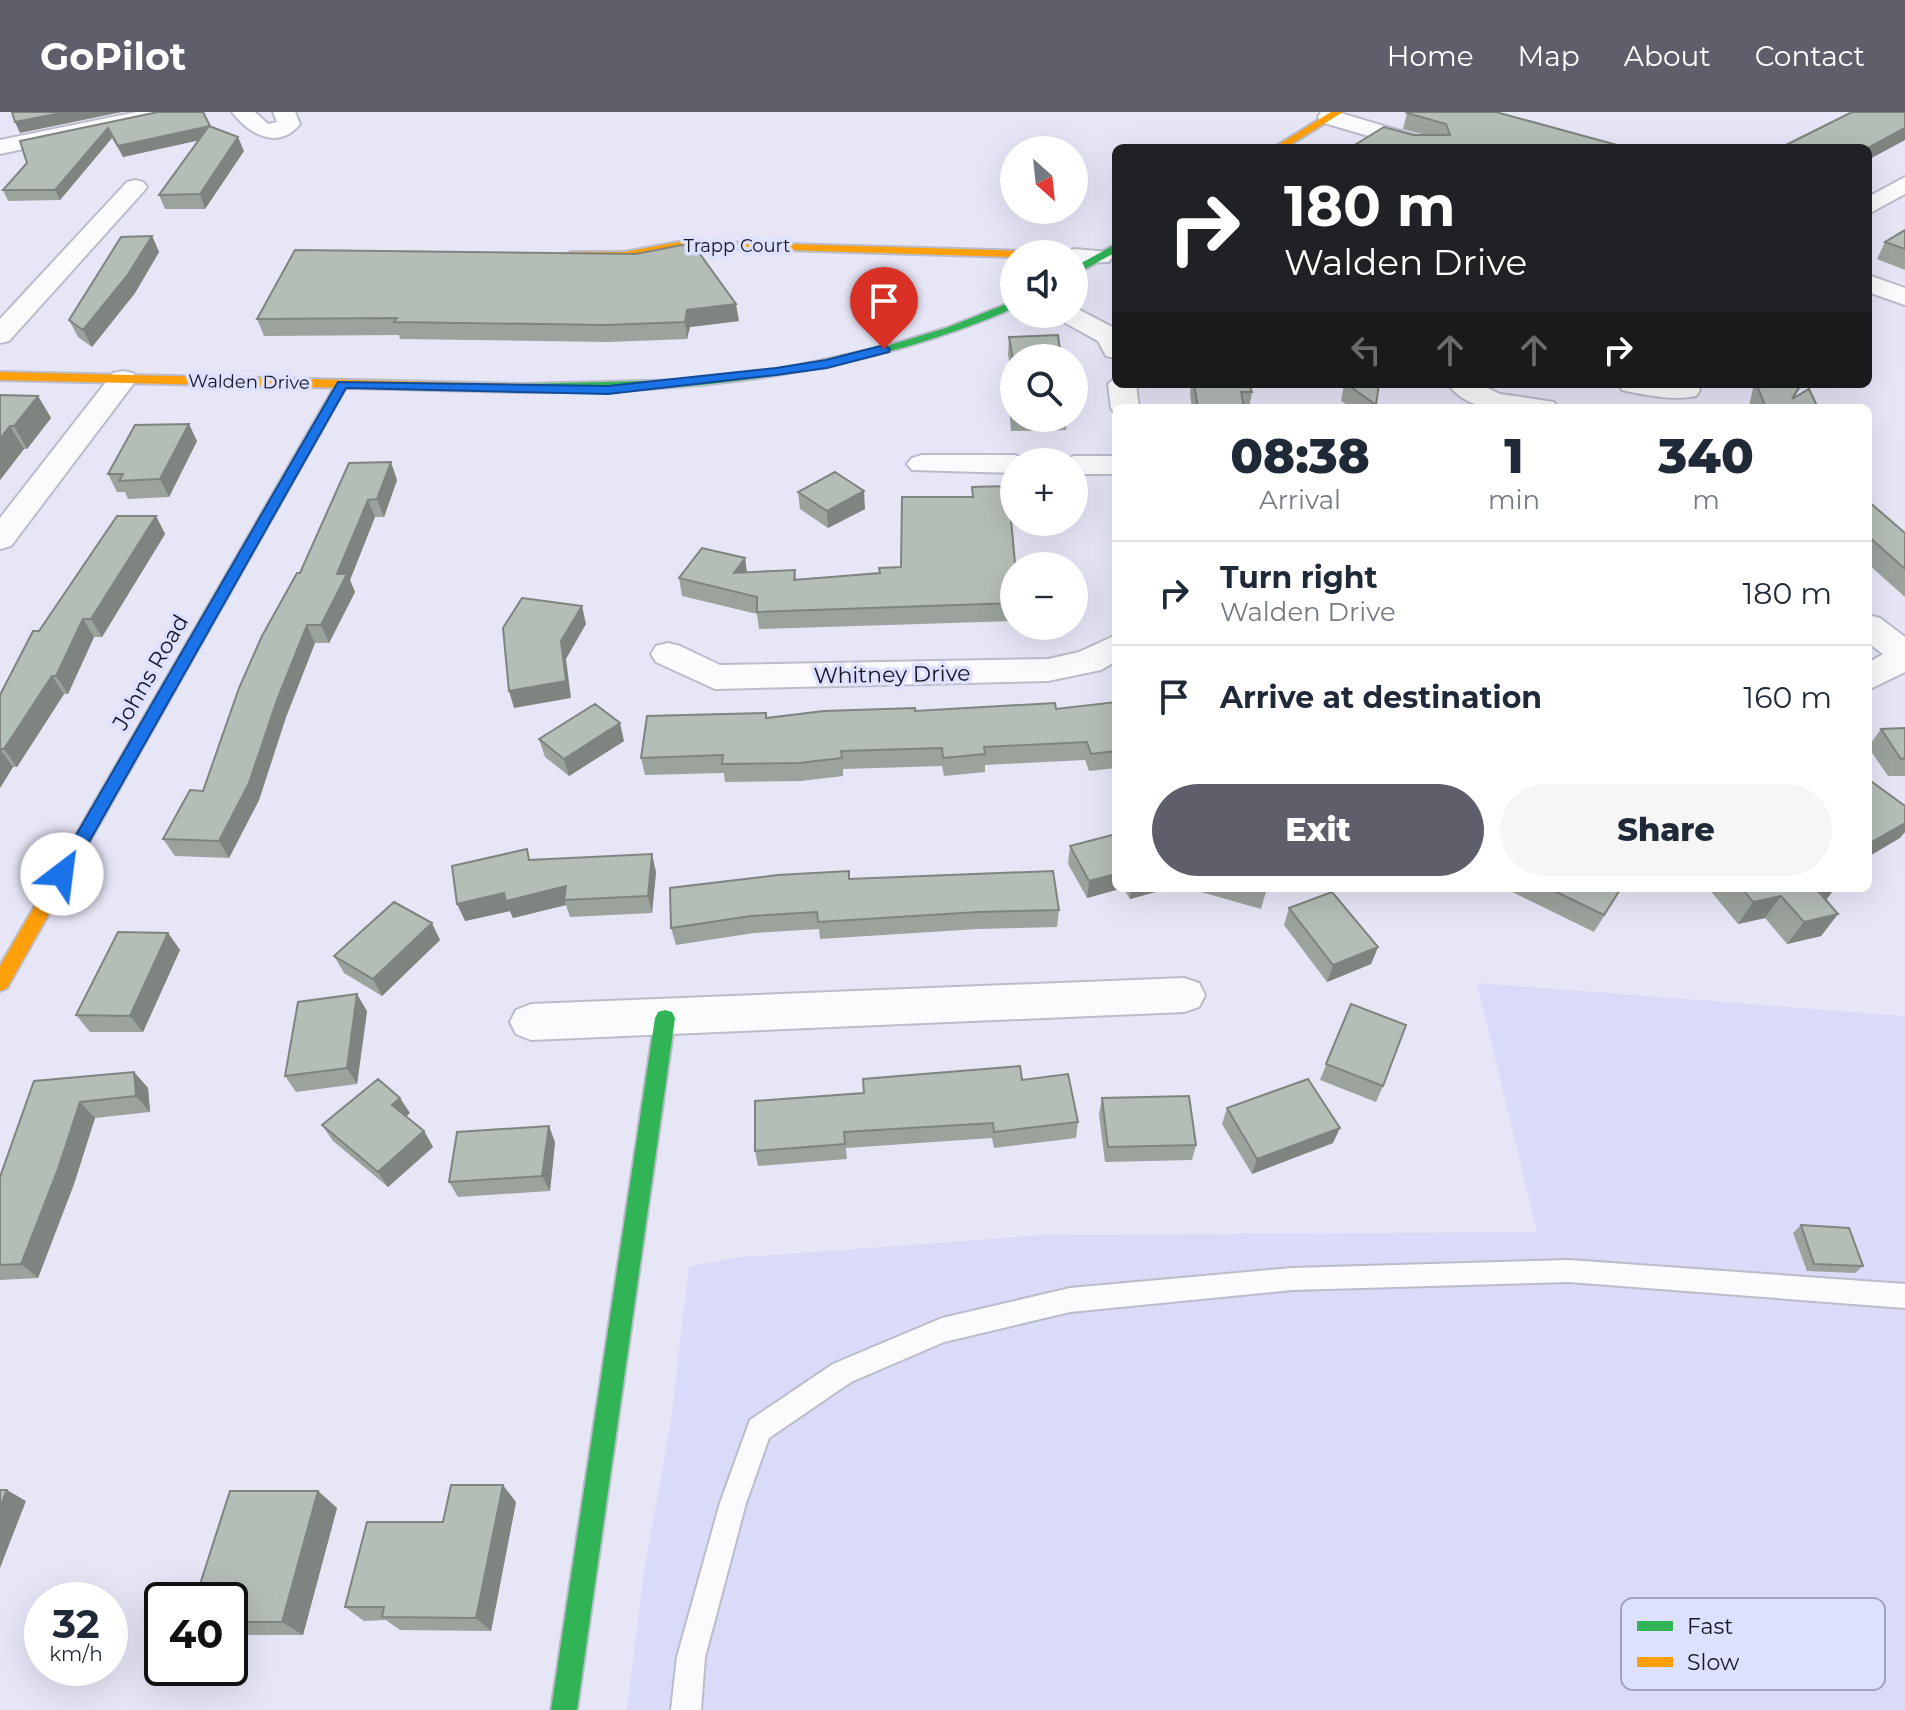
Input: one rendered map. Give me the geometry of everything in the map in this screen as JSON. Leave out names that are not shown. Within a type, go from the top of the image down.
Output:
[{"type":"street","points":[[0,147],[168,112]]},
{"type":"street","points":[[243,112],[263,131],[282,129],[289,124],[284,112]]},
{"type":"street","points":[[1285,144],[1334,115],[1421,144]]},
{"type":"street","points":[[1872,205],[1905,184]]},
{"type":"street","points":[[0,335],[135,187]]},
{"type":"street","name":"Trapp Court","points":[[545,255],[624,255],[684,244],[1000,253]]},
{"type":"street","points":[[1088,254],[1108,252]]},
{"type":"street","points":[[1088,264],[1108,252]]},
{"type":"street","points":[[1872,285],[1905,297]]},
{"type":"street","name":"Walden Drive","points":[[0,376],[608,390],[725,379],[827,364],[942,334],[1000,310]]},
{"type":"street","points":[[1088,324],[1109,336],[1112,342]]},
{"type":"street","points":[[0,539],[123,379]]},
{"type":"street","name":"Johns Road","points":[[0,983],[342,384]]},
{"type":"street","points":[[1466,388],[1472,394],[1513,404]]},
{"type":"street","points":[[1654,388],[1687,394]]},
{"type":"street","points":[[922,464],[1000,464]]},
{"type":"street","points":[[1088,465],[1112,465]]},
{"type":"street","points":[[1872,629],[1905,656],[1872,676]]},
{"type":"street","name":"Whitney Drive","points":[[668,654],[715,677],[1048,670],[1089,662],[1112,648]]},
{"type":"street","points":[[531,1022],[1184,995]]},
{"type":"street","points":[[564,1710],[665,1018]]},
{"type":"lane","points":[[686,1710],[691,1657],[733,1503],[759,1429],[842,1373],[942,1330],[1070,1300],[1292,1279],[1569,1271],[1905,1296]]},
{"type":"shaded area","points":[[1477,983],[1905,1016],[1905,1710],[627,1710],[644,1572],[670,1428],[689,1267],[731,1258],[1044,1235],[1537,1232]]},
{"type":"building","points":[[12,112],[66,112],[15,122]]},
{"type":"building","points":[[158,112],[203,112],[210,126],[118,146],[108,128],[55,190],[3,190],[27,163],[20,141]]},
{"type":"building","points":[[1496,112],[1613,144],[1356,144],[1384,127],[1413,135],[1450,135],[1446,124],[1407,113]]},
{"type":"building","points":[[1852,112],[1905,112],[1905,128],[1872,146],[1788,144]]},
{"type":"building","points":[[209,126],[238,137],[200,194],[159,195]]},
{"type":"building","points":[[1905,230],[1905,249],[1885,242]]},
{"type":"building","points":[[152,236],[127,276],[83,330],[69,320],[121,237]]},
{"type":"building","points":[[692,243],[736,304],[687,310],[685,322],[605,325],[394,322],[397,318],[257,319],[295,250],[636,254]]},
{"type":"building","points":[[1058,335],[1059,344],[1010,344],[1009,337]]},
{"type":"building","points":[[1195,388],[1250,388],[1252,392],[1241,392],[1243,404],[1197,404]]},
{"type":"building","points":[[1353,388],[1378,388],[1375,404]]},
{"type":"building","points":[[1758,388],[1799,388],[1792,399],[1809,389],[1816,404],[1764,404]]},
{"type":"building","points":[[0,395],[38,396],[0,439]]},
{"type":"building","points":[[189,424],[160,479],[119,481],[123,474],[108,474],[135,425]]},
{"type":"building","points":[[391,462],[377,499],[368,500],[337,574],[347,574],[321,625],[307,625],[249,783],[219,841],[163,839],[190,790],[203,791],[239,688],[262,636],[297,573],[300,573],[349,463]]},
{"type":"building","points":[[835,472],[864,491],[827,511],[798,492]]},
{"type":"building","points":[[1000,486],[1000,536],[1013,536],[1014,552],[1000,552],[1000,603],[757,612],[757,597],[679,578],[702,548],[745,558],[734,573],[795,570],[794,580],[880,573],[879,568],[901,567],[902,497],[973,497],[972,487]]},
{"type":"building","points":[[1872,504],[1905,533],[1905,569],[1872,540]]},
{"type":"building","points":[[117,516],[156,516],[91,619],[83,619],[56,676],[52,676],[4,749],[0,749],[0,695],[33,631],[39,631]]},
{"type":"building","points":[[522,598],[582,606],[561,641],[566,681],[509,691],[503,628]]},
{"type":"building","points":[[1112,702],[1112,751],[1091,754],[1087,742],[984,747],[985,754],[943,758],[942,748],[841,751],[842,758],[799,763],[722,764],[723,755],[641,758],[647,716],[766,713],[766,718],[824,711],[915,708],[915,711],[1055,703],[1056,709]]},
{"type":"building","points":[[595,704],[620,723],[564,759],[539,739]]},
{"type":"building","points":[[1905,728],[1905,758],[1901,759],[1881,729]]},
{"type":"building","points":[[1872,782],[1905,806],[1905,823],[1872,842]]},
{"type":"building","points":[[1112,835],[1112,875],[1089,881],[1070,846]]},
{"type":"building","points":[[527,849],[529,860],[652,854],[648,896],[564,900],[566,886],[506,901],[504,893],[457,904],[452,866]]},
{"type":"building","points":[[849,871],[849,879],[1053,871],[1059,910],[818,922],[817,912],[751,916],[671,928],[670,888],[778,875]]},
{"type":"building","points":[[1332,892],[1378,947],[1333,965],[1289,908]]},
{"type":"building","points":[[1556,892],[1618,892],[1604,915]]},
{"type":"building","points":[[1745,892],[1819,892],[1838,914],[1804,922],[1781,896],[1753,902]]},
{"type":"building","points":[[394,902],[432,923],[373,979],[334,956]]},
{"type":"building","points":[[118,932],[168,933],[130,1016],[76,1015]]},
{"type":"building","points":[[357,994],[347,1068],[285,1076],[298,1002]]},
{"type":"building","points":[[1351,1004],[1406,1025],[1383,1086],[1326,1064]]},
{"type":"building","points":[[1020,1066],[1022,1080],[1068,1074],[1078,1122],[994,1132],[993,1123],[844,1132],[845,1144],[755,1151],[755,1101],[864,1093],[863,1079]]},
{"type":"building","points":[[134,1072],[136,1096],[80,1102],[21,1264],[0,1265],[0,1177],[34,1081]]},
{"type":"building","points":[[378,1079],[400,1098],[392,1105],[424,1131],[378,1172],[322,1125]]},
{"type":"building","points":[[1308,1079],[1340,1128],[1257,1159],[1227,1108]]},
{"type":"building","points":[[1189,1096],[1196,1145],[1108,1147],[1102,1098]]},
{"type":"building","points":[[549,1126],[542,1176],[449,1182],[457,1132]]},
{"type":"building","points":[[1801,1225],[1849,1228],[1863,1266],[1814,1264]]},
{"type":"building","points":[[451,1485],[503,1485],[476,1618],[382,1617],[384,1607],[345,1607],[367,1522],[443,1522]]},
{"type":"building","points":[[0,1490],[7,1490],[0,1507]]},
{"type":"building","points":[[230,1491],[318,1491],[282,1622],[248,1622],[248,1582],[201,1582]]},
{"type":"traffic: fast","points":[[1088,264],[1112,249]]},
{"type":"traffic: fast","points":[[521,388],[681,384],[786,371],[890,349],[950,331],[1000,310]]},
{"type":"traffic: fast","points":[[229,582],[342,384]]},
{"type":"traffic: fast","points":[[564,1710],[665,1018]]},
{"type":"traffic: slow","points":[[1285,144],[1338,112]]},
{"type":"traffic: slow","points":[[571,255],[624,255],[684,244],[1000,253]]},
{"type":"traffic: slow","points":[[0,376],[521,388]]},
{"type":"traffic: slow","points":[[0,983],[229,582]]},
{"type":"route","points":[[62,874],[342,384],[608,390],[725,379],[827,364],[884,349]]}]
